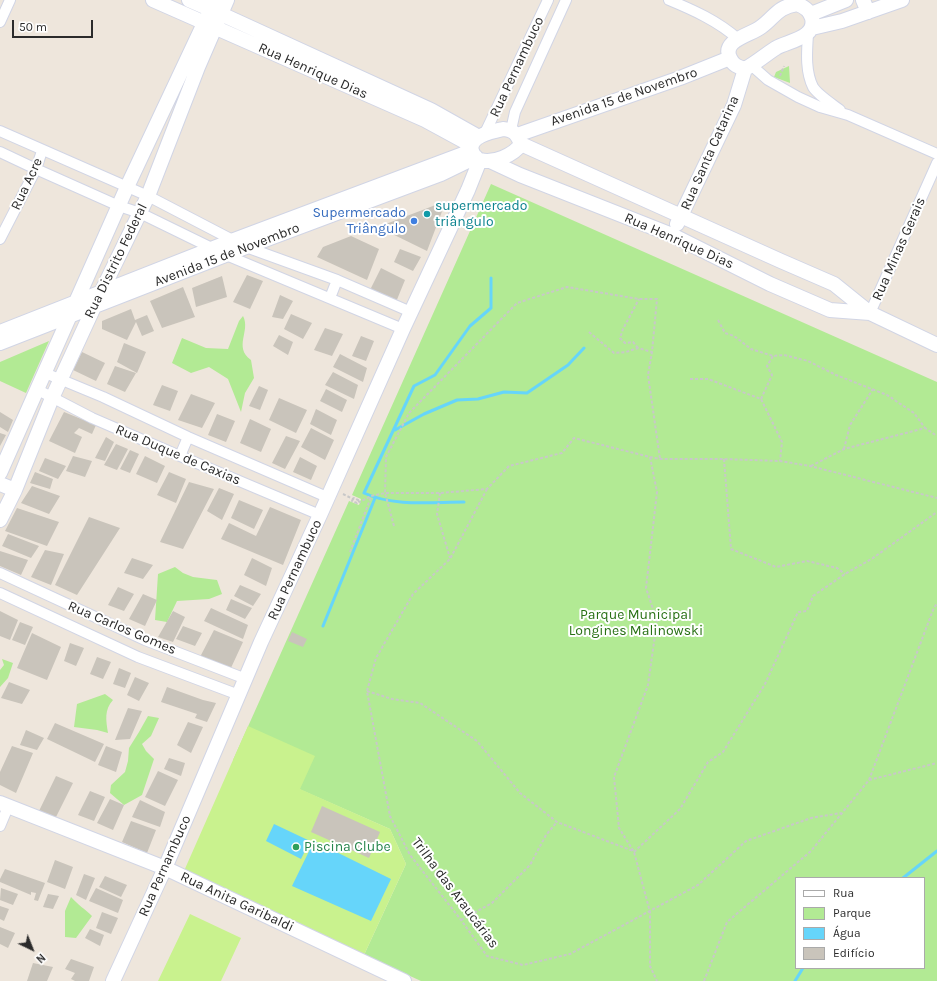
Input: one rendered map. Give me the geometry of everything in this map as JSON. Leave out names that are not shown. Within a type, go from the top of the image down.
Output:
[{"type":"street","points":[[0,22],[10,0]]},
{"type":"street","name":"Rua Henrique Dias","points":[[153,0],[426,120],[479,149],[520,175],[672,235],[770,284],[830,310],[870,313]]},
{"type":"street","name":"Rua Henrique Dias","points":[[189,0],[216,8],[431,110],[479,149]]},
{"type":"street","name":"Rua Distrito Federal","points":[[0,520],[15,490],[52,398],[101,292],[148,196],[198,67],[216,8],[227,0]]},
{"type":"street","name":"Rua Pernambuco","points":[[113,981],[165,868],[261,642],[320,515],[403,329],[468,190],[479,149],[548,0]]},
{"type":"street","name":"Rua Pernambuco","points":[[516,136],[515,112],[566,0]]},
{"type":"street","points":[[669,0],[692,10],[728,30],[738,39]]},
{"type":"street","points":[[846,0],[806,16],[779,46],[748,67],[739,68],[730,58],[728,51],[730,44],[761,28],[777,6],[784,7],[797,4],[806,16],[806,55],[814,88],[829,103],[848,115]]},
{"type":"street","points":[[806,16],[835,23],[866,6],[902,0]]},
{"type":"street","name":"Rua Distrito Federal","points":[[0,473],[119,206],[210,26]]},
{"type":"street","name":"Avenida 15 de Novembro","points":[[0,332],[214,249],[240,244],[479,149],[503,129],[516,136],[680,78],[730,58]]},
{"type":"street","points":[[748,67],[798,97],[820,107],[848,115],[937,154]]},
{"type":"street","name":"Rua Santa Catarina","points":[[672,235],[734,105],[748,67]]},
{"type":"street","points":[[0,132],[148,196],[240,244],[337,280],[411,312]]},
{"type":"street","name":"Rua Henrique Dias","points":[[516,136],[681,216],[834,284],[870,313],[937,345]]},
{"type":"street","name":"Avenida 15 de Novembro","points":[[479,149],[504,156],[517,149],[516,136]]},
{"type":"street","name":"Rua Acre","points":[[0,239],[36,169],[42,151]]},
{"type":"street","points":[[0,152],[119,206],[140,213],[226,255],[403,329]]},
{"type":"street","name":"Rua Minas Gerais","points":[[870,313],[937,163]]},
{"type":"street","name":"Avenida 15 de Novembro","points":[[0,344],[226,255],[240,244]]},
{"type":"street","points":[[330,298],[337,280]]},
{"type":"street","name":"Rua Duque de Caxias","points":[[45,373],[103,396],[188,436],[328,497]]},
{"type":"street","name":"Rua Duque de Caxias","points":[[38,390],[92,418],[320,515]]},
{"type":"street","points":[[180,456],[188,436]]},
{"type":"street","points":[[0,484],[15,490]]},
{"type":"street","name":"Rua Carlos Gomes","points":[[0,574],[144,640],[246,679]]},
{"type":"street","name":"Rua Carlos Gomes","points":[[0,594],[138,657],[239,696]]},
{"type":"street","points":[[50,617],[56,600]]},
{"type":"street","points":[[138,657],[144,640]]},
{"type":"street","points":[[0,826],[4,805]]},
{"type":"street","name":"Rua Anita Garibaldi","points":[[4,805],[165,868],[404,981]]},
{"type":"path","points":[[394,526],[385,493],[386,457],[409,413],[517,303],[567,287],[639,299],[657,299],[652,352],[648,375],[660,459]]},
{"type":"path","points":[[639,299],[623,329],[620,338],[625,343],[633,342],[638,348],[652,352]]},
{"type":"path","points":[[718,320],[725,333],[734,336],[751,349],[773,356],[784,355],[808,361],[836,375],[887,395],[914,413],[926,428],[937,436]]},
{"type":"path","points":[[589,332],[614,353],[626,352],[638,348]]},
{"type":"path","points":[[761,399],[772,375],[767,366],[773,356]]},
{"type":"path","points":[[690,379],[708,379],[761,399],[782,442],[780,461]]},
{"type":"path","points":[[844,449],[850,425],[873,389]]},
{"type":"path","points":[[810,466],[844,449],[926,428]]},
{"type":"path","name":"Trilha das Araucárias","points":[[650,458],[574,438],[562,453],[509,466],[487,490],[450,558],[413,594],[376,658],[367,691],[390,816],[410,854],[487,956],[523,965],[570,954],[650,912],[698,885],[746,840],[811,818],[841,813]]},
{"type":"path","points":[[657,981],[650,966],[650,912],[634,852],[618,828],[614,777],[648,685],[657,621],[646,588],[657,492],[650,458],[780,461],[810,466],[937,498]]},
{"type":"path","points":[[724,459],[731,549],[776,567],[807,561],[837,568],[845,574]]},
{"type":"path","points":[[358,501],[360,502],[371,496],[385,493],[440,493],[487,490]]},
{"type":"path","points":[[440,493],[437,514],[450,558]]},
{"type":"path","points":[[350,552],[371,496]]},
{"type":"path","points":[[634,852],[680,809],[708,762],[723,752],[765,684],[798,612],[807,612],[813,596],[845,574],[873,558],[937,512]]},
{"type":"path","points":[[704,981],[727,922],[811,851],[869,780],[933,610],[937,603]]},
{"type":"path","points":[[367,691],[392,699],[420,703],[477,741],[520,793],[557,822],[634,852]]},
{"type":"path","points":[[869,780],[937,763]]},
{"type":"path","points":[[461,920],[492,903],[530,865],[546,835],[557,822]]},
{"type":"green space","points":[[789,66],[790,83],[774,77],[776,72]]},
{"type":"green space","name":"Parque Municipal Longines Malinowski","points":[[491,184],[937,382],[937,981],[421,981],[364,955],[406,864],[390,829],[233,760],[349,501],[359,505],[361,499],[352,495]]},
{"type":"green space","points":[[243,316],[245,327],[243,350],[251,360],[254,378],[245,393],[241,412],[228,379],[209,367],[191,373],[172,363],[182,338],[206,348],[228,349],[239,321]]},
{"type":"green space","points":[[49,341],[26,393],[0,381],[0,362]]},
{"type":"green space","points":[[175,567],[183,573],[193,577],[217,580],[222,594],[209,599],[177,601],[167,622],[155,620],[158,574]]},
{"type":"green space","points":[[2,659],[13,663],[8,678],[0,687],[0,670],[4,665]]},
{"type":"green space","points":[[105,694],[113,700],[107,711],[106,719],[108,733],[74,727],[77,704]]},
{"type":"green space","points":[[148,716],[159,718],[151,736],[142,744],[146,751],[154,759],[142,795],[124,805],[110,793],[111,785],[125,772],[129,748]]},
{"type":"green space","name":"Piscina Clube","points":[[248,726],[315,756],[300,789],[390,829],[406,864],[364,955],[184,871]]},
{"type":"green space","points":[[71,897],[92,916],[76,938],[65,937],[65,911]]},
{"type":"green space","points":[[190,914],[241,938],[221,981],[158,981]]},
{"type":"water","points":[[274,824],[310,841],[301,859],[266,841]]},
{"type":"water","points":[[314,841],[391,879],[371,921],[292,886]]},
{"type":"building","name":"supermercado triângulo","points":[[446,201],[427,251],[378,227]]},
{"type":"building","points":[[351,236],[379,249],[367,280],[317,257],[323,247]]},
{"type":"building","points":[[400,249],[421,257],[413,271],[394,262]]},
{"type":"building","points":[[381,268],[405,280],[396,302],[370,290]]},
{"type":"building","points":[[247,275],[263,281],[250,309],[233,302]]},
{"type":"building","points":[[222,276],[227,297],[196,307],[192,288]]},
{"type":"building","points":[[183,287],[195,317],[162,328],[150,301]]},
{"type":"building","points":[[280,295],[293,301],[283,319],[272,317]]},
{"type":"building","points":[[131,309],[135,320],[147,315],[154,331],[142,336],[136,322],[127,340],[102,329],[102,321]]},
{"type":"building","points":[[291,314],[312,323],[303,339],[284,329]]},
{"type":"building","points":[[325,328],[343,334],[332,356],[314,350]]},
{"type":"building","points":[[279,335],[293,342],[288,355],[273,346]]},
{"type":"building","points":[[361,336],[374,341],[366,361],[352,356]]},
{"type":"building","points":[[124,343],[146,352],[137,373],[117,362]]},
{"type":"building","points":[[82,352],[105,363],[96,381],[73,370]]},
{"type":"building","points":[[340,354],[367,368],[363,382],[333,367]]},
{"type":"building","points":[[115,366],[136,373],[125,392],[107,384]]},
{"type":"building","points":[[333,372],[358,385],[354,399],[325,385]]},
{"type":"building","points":[[162,385],[178,391],[170,411],[153,405]]},
{"type":"building","points":[[259,386],[268,390],[260,410],[249,406]]},
{"type":"building","points":[[326,389],[347,400],[342,412],[320,401]]},
{"type":"building","points":[[191,394],[215,403],[202,428],[178,420]]},
{"type":"building","points":[[279,398],[307,410],[296,433],[269,420]]},
{"type":"building","points":[[316,409],[337,420],[331,435],[310,424]]},
{"type":"building","points":[[0,412],[13,420],[8,432],[0,427]]},
{"type":"building","points":[[64,412],[96,425],[92,434],[79,428],[74,433],[82,437],[75,453],[49,441]]},
{"type":"building","points":[[217,414],[235,421],[226,442],[208,435]]},
{"type":"building","points":[[250,419],[271,429],[261,452],[240,443]]},
{"type":"building","points":[[311,428],[334,440],[325,460],[301,447]]},
{"type":"building","points":[[0,433],[6,435],[0,446]]},
{"type":"building","points":[[286,436],[300,441],[285,469],[272,463]]},
{"type":"building","points":[[106,437],[114,442],[105,461],[95,458]]},
{"type":"building","points":[[116,444],[128,449],[117,470],[104,465]]},
{"type":"building","points":[[130,450],[139,454],[130,473],[120,469]]},
{"type":"building","points":[[73,456],[92,461],[85,477],[66,471]]},
{"type":"building","points":[[145,456],[165,466],[157,483],[136,474]]},
{"type":"building","points":[[300,457],[317,466],[311,480],[293,472]]},
{"type":"building","points":[[45,458],[66,466],[58,479],[39,471]]},
{"type":"building","points":[[35,472],[53,479],[50,489],[30,483]]},
{"type":"building","points":[[169,472],[186,479],[176,503],[157,495]]},
{"type":"building","points":[[189,482],[214,489],[183,549],[160,542]]},
{"type":"building","points":[[32,486],[60,496],[49,514],[21,503]]},
{"type":"building","points":[[219,488],[234,494],[222,520],[207,511]]},
{"type":"building","points":[[239,500],[263,510],[254,529],[231,518]]},
{"type":"building","points":[[270,507],[301,520],[283,565],[221,539],[229,523],[256,536]]},
{"type":"building","points":[[17,508],[59,522],[47,546],[5,531]]},
{"type":"building","points":[[89,517],[120,528],[77,595],[55,585]]},
{"type":"building","points":[[8,534],[39,546],[31,558],[2,546]]},
{"type":"building","points":[[45,550],[64,554],[51,585],[31,577]]},
{"type":"building","points":[[0,551],[28,560],[21,575],[0,566]]},
{"type":"building","points":[[132,558],[153,565],[143,579],[124,573]]},
{"type":"building","points":[[252,558],[272,568],[266,586],[244,575]]},
{"type":"building","points":[[240,585],[261,594],[253,606],[234,596]]},
{"type":"building","points":[[118,587],[134,594],[124,611],[108,605]]},
{"type":"building","points":[[143,594],[157,600],[145,626],[129,619]]},
{"type":"building","points":[[231,599],[252,608],[245,619],[226,610]]},
{"type":"building","points":[[211,608],[248,625],[243,639],[204,621]]},
{"type":"building","points":[[0,611],[18,620],[10,640],[0,636]]},
{"type":"building","points":[[173,611],[185,617],[173,642],[158,637]]},
{"type":"building","points":[[20,622],[33,627],[25,645],[12,640]]},
{"type":"building","points":[[183,626],[202,633],[195,646],[176,639]]},
{"type":"building","points":[[214,630],[243,642],[230,670],[200,657]]},
{"type":"building","points":[[292,632],[307,639],[303,647],[288,641]]},
{"type":"building","points":[[32,633],[61,647],[47,680],[17,668]]},
{"type":"building","points":[[70,643],[84,648],[76,666],[64,661]]},
{"type":"building","points":[[97,657],[111,662],[103,679],[90,674]]},
{"type":"building","points":[[119,668],[131,673],[125,688],[113,684]]},
{"type":"building","points":[[135,677],[149,683],[139,701],[127,695]]},
{"type":"building","points":[[9,682],[30,690],[22,704],[1,698]]},
{"type":"building","points":[[167,687],[216,703],[207,722],[195,718],[197,714],[161,702]]},
{"type":"building","points":[[128,708],[142,711],[130,739],[115,740]]},
{"type":"building","points":[[188,722],[203,727],[191,753],[177,745]]},
{"type":"building","points":[[55,723],[104,744],[95,762],[47,739]]},
{"type":"building","points":[[26,730],[44,738],[37,750],[20,745]]},
{"type":"building","points":[[12,746],[33,753],[16,793],[0,785],[0,772]]},
{"type":"building","points":[[106,746],[122,752],[116,772],[98,765]]},
{"type":"building","points":[[169,758],[185,763],[181,776],[164,769]]},
{"type":"building","points":[[158,771],[178,780],[165,806],[145,797]]},
{"type":"building","points":[[56,776],[73,783],[56,817],[39,811]]},
{"type":"building","points":[[90,791],[105,797],[94,821],[78,815]]},
{"type":"building","points":[[110,799],[124,805],[113,830],[97,823]]},
{"type":"building","points":[[140,800],[165,812],[160,827],[132,817]]},
{"type":"building","points":[[322,806],[380,832],[369,858],[311,832]]},
{"type":"building","points":[[131,821],[156,830],[147,853],[122,842]]},
{"type":"building","points":[[55,860],[73,867],[65,889],[47,882]]},
{"type":"building","points":[[5,869],[45,883],[38,901],[34,900],[36,893],[31,892],[31,895],[0,882]]},
{"type":"building","points":[[84,874],[95,878],[86,900],[76,895]]},
{"type":"building","points":[[105,876],[127,885],[121,897],[99,887]]},
{"type":"building","points":[[1,888],[18,894],[13,905],[0,900]]},
{"type":"building","points":[[96,888],[123,900],[118,913],[89,901]]},
{"type":"building","points":[[48,894],[59,896],[53,909],[43,907]]},
{"type":"building","points":[[0,906],[9,909],[4,921],[0,919]]},
{"type":"building","points":[[102,912],[118,918],[111,934],[96,928]]},
{"type":"building","points":[[0,927],[15,933],[8,948],[0,944]]},
{"type":"building","points":[[90,929],[104,935],[100,946],[85,938]]},
{"type":"building","points":[[71,959],[94,967],[89,981],[75,981],[71,979],[75,973],[65,969]]},
{"type":"building","points":[[33,963],[53,967],[47,981],[27,981]]},
{"type":"waterway","points":[[464,502],[400,502],[364,493],[414,386],[435,375],[470,326],[491,308],[491,278]]},
{"type":"waterway","points":[[395,430],[424,414],[457,400],[478,399],[504,392],[527,393],[568,365],[584,348]]},
{"type":"waterway","points":[[323,626],[375,498]]},
{"type":"waterway","points":[[904,877],[937,851]]},
{"type":"waterway","points":[[795,981],[802,969]]},
{"type":"place","name":"supermercado triângulo","points":[[427,214]]},
{"type":"place","name":"Supermercado Triângulo","points":[[414,221]]},
{"type":"place","name":"Piscina Clube","points":[[296,847]]}]
